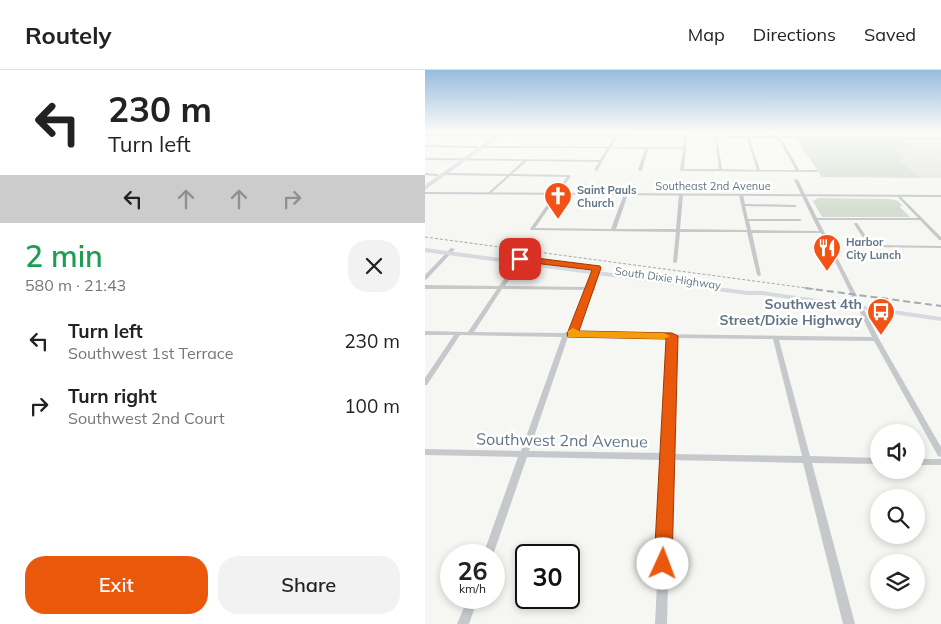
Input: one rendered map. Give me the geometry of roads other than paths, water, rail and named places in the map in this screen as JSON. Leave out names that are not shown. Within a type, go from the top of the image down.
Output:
[{"type":"main road","points":[[425,183],[465,157]]},
{"type":"main road","points":[[425,188],[462,159]]},
{"type":"main road","name":"South Dixie Highway","points":[[425,245],[519,263],[596,270]]},
{"type":"main road","name":"South Dixie Highway","points":[[425,250],[451,251],[596,270],[941,320]]},
{"type":"street","points":[[596,170],[604,157]]},
{"type":"street","points":[[640,170],[644,157]]},
{"type":"street","points":[[683,157],[682,170],[817,171]]},
{"type":"street","points":[[719,157],[721,170]]},
{"type":"street","points":[[754,157],[759,171]]},
{"type":"street","points":[[790,157],[798,171]]},
{"type":"street","points":[[425,159],[602,161]]},
{"type":"street","points":[[490,193],[526,160]]},
{"type":"street","points":[[425,174],[437,174]]},
{"type":"street","points":[[444,174],[569,176],[532,229],[823,232]]},
{"type":"street","points":[[796,180],[876,339],[941,454]]},
{"type":"street","name":"Southeast 2nd Avenue","points":[[425,193],[941,196]]},
{"type":"street","points":[[613,230],[626,194]]},
{"type":"street","points":[[675,262],[681,195]]},
{"type":"street","points":[[741,195],[759,275]]},
{"type":"street","points":[[899,196],[941,239]]},
{"type":"street","points":[[743,205],[795,206]]},
{"type":"street","points":[[816,218],[921,219]]},
{"type":"street","points":[[747,220],[800,220]]},
{"type":"street","points":[[856,224],[871,246],[941,247]]},
{"type":"street","points":[[425,278],[451,251]]},
{"type":"street","points":[[470,333],[519,263]]},
{"type":"street","points":[[492,544],[523,455],[569,334],[590,289],[596,270]]},
{"type":"street","points":[[425,287],[590,289]]},
{"type":"street","points":[[425,333],[876,339]]},
{"type":"street","points":[[425,383],[459,333]]},
{"type":"street","points":[[661,624],[672,336]]},
{"type":"street","points":[[775,337],[849,624]]},
{"type":"street","name":"Southwest 2nd Avenue","points":[[425,452],[870,461]]},
{"type":"street","points":[[925,462],[941,462]]},
{"type":"street","points":[[463,624],[469,609]]},
{"type":"railway","points":[[425,237],[814,289]]},
{"type":"railway","points":[[805,288],[941,306]]},
{"type":"place","name":"Saint Pauls Church","points":[[558,220]]},
{"type":"place","name":"Harbor City Lunch","points":[[827,272]]},
{"type":"place","name":"Southwest 4th Street/Dixie Highway","points":[[881,336]]}]
